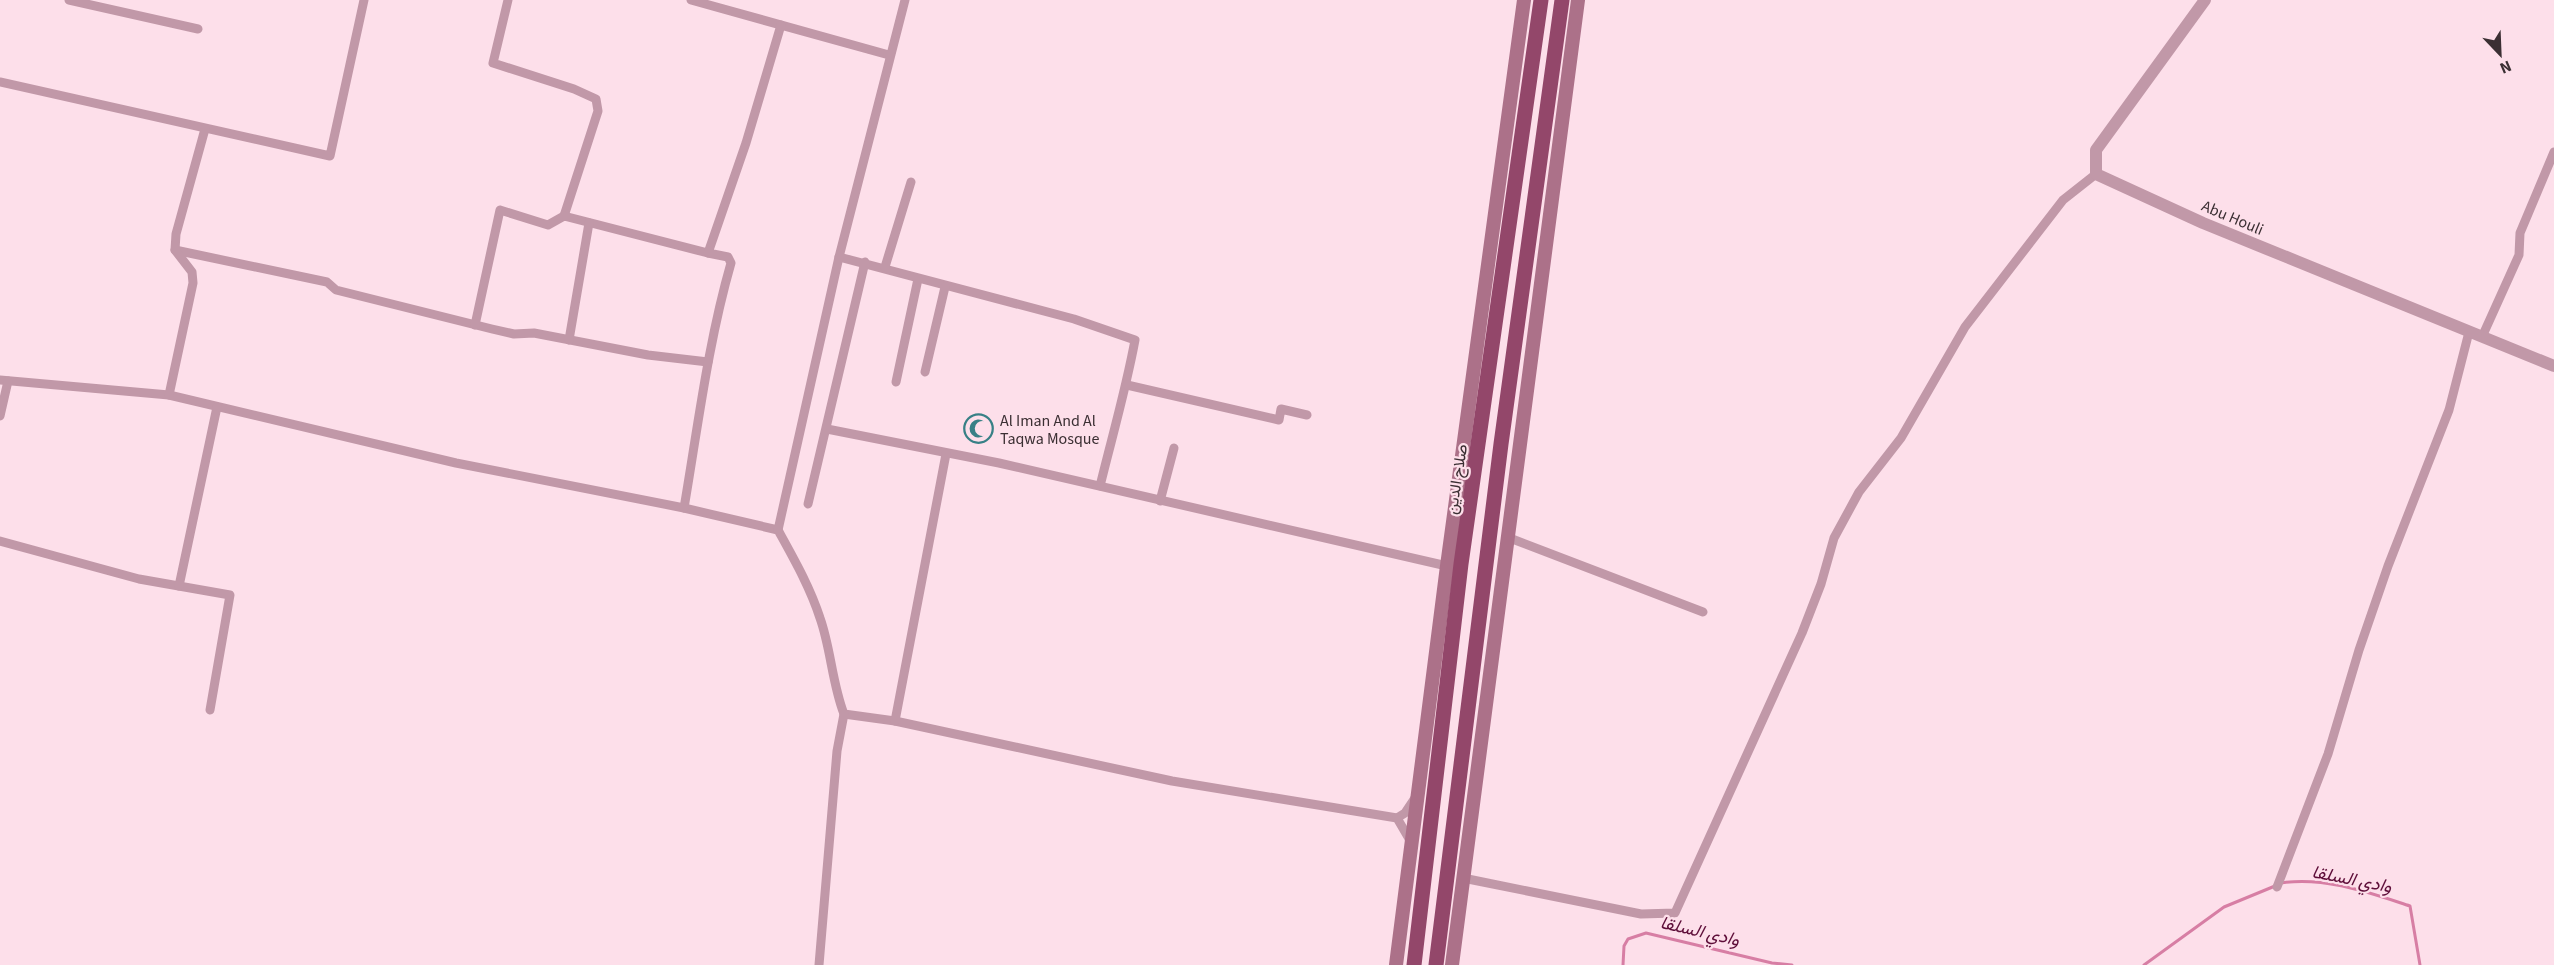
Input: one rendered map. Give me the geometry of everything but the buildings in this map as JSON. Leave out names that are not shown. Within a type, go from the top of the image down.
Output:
[{"type":"highway","name":"صلاح الدين","points":[[1414,965],[1461,564],[1541,0]]},
{"type":"highway","points":[[1436,965],[1530,231],[1562,0]]},
{"type":"highway","points":[[1537,27],[1546,24],[1558,32]]},
{"type":"highway","points":[[1512,216],[1522,219],[1530,231]]},
{"type":"main road","points":[[1396,965],[1447,566],[1524,0]]},
{"type":"main road","points":[[1452,965],[1578,0]]},
{"type":"street","points":[[69,0],[198,29]]},
{"type":"street","points":[[0,82],[330,156],[364,0]]},
{"type":"street","points":[[475,325],[500,210],[548,225],[564,216],[598,111],[596,99],[574,88],[493,63],[508,0]]},
{"type":"street","points":[[691,0],[890,55]]},
{"type":"street","points":[[819,965],[837,751],[844,714],[837,696],[821,620],[803,575],[777,530],[839,257],[905,0]]},
{"type":"street","points":[[1463,878],[1641,914],[1675,913],[1802,633],[1821,584],[1834,538],[1859,492],[1901,438],[1965,327],[2063,200],[2096,174],[2096,150],[2205,0]]},
{"type":"street","points":[[708,253],[746,143],[781,25]]},
{"type":"street","points":[[169,395],[193,283],[192,272],[175,250],[176,234],[206,129]]},
{"type":"street","points":[[2482,337],[2519,255],[2520,233],[2554,152]]},
{"type":"street","name":"Abu Houli","points":[[2096,174],[2203,223],[2554,366]]},
{"type":"street","points":[[885,267],[911,182]]},
{"type":"street","points":[[564,216],[728,257],[731,263],[711,339],[684,508]]},
{"type":"street","points":[[569,340],[589,223]]},
{"type":"street","points":[[175,250],[327,282],[336,290],[514,334],[534,333],[648,356],[708,362]]},
{"type":"street","points":[[839,257],[885,267],[945,287],[1074,319],[1135,340],[1127,385],[1121,400],[1100,486]]},
{"type":"street","points":[[808,504],[865,262]]},
{"type":"street","points":[[896,382],[918,279]]},
{"type":"street","points":[[925,372],[945,287]]},
{"type":"street","points":[[2277,888],[2328,754],[2356,659],[2388,566],[2449,410],[2469,332]]},
{"type":"street","points":[[0,416],[4,380],[169,395],[456,463],[684,508],[777,530]]},
{"type":"street","points":[[1127,385],[1279,420],[1281,409],[1307,416]]},
{"type":"street","points":[[179,586],[217,407]]},
{"type":"street","points":[[827,429],[1100,486],[1447,566]]},
{"type":"street","points":[[1160,501],[1174,448]]},
{"type":"street","points":[[895,721],[946,454]]},
{"type":"street","points":[[1507,537],[1703,612]]},
{"type":"street","points":[[0,541],[139,579],[231,595],[210,710]]},
{"type":"street","points":[[844,714],[895,721],[1172,782],[1396,818],[1405,813],[1418,794]]},
{"type":"street","points":[[1396,818],[1411,842]]},
{"type":"waterway","name":"وادي السلقا","points":[[2281,883],[2314,882],[2347,887],[2410,906],[2420,965]]},
{"type":"waterway","name":"وادي السلقا","points":[[2144,965],[2224,907],[2275,886]]},
{"type":"waterway","name":"وادي السلقا","points":[[1623,965],[1624,946],[1628,939],[1646,933],[1772,963],[1792,965]]},
{"type":"place","name":"Al Iman And Al Taqwa Mosque","points":[[979,429]]}]
